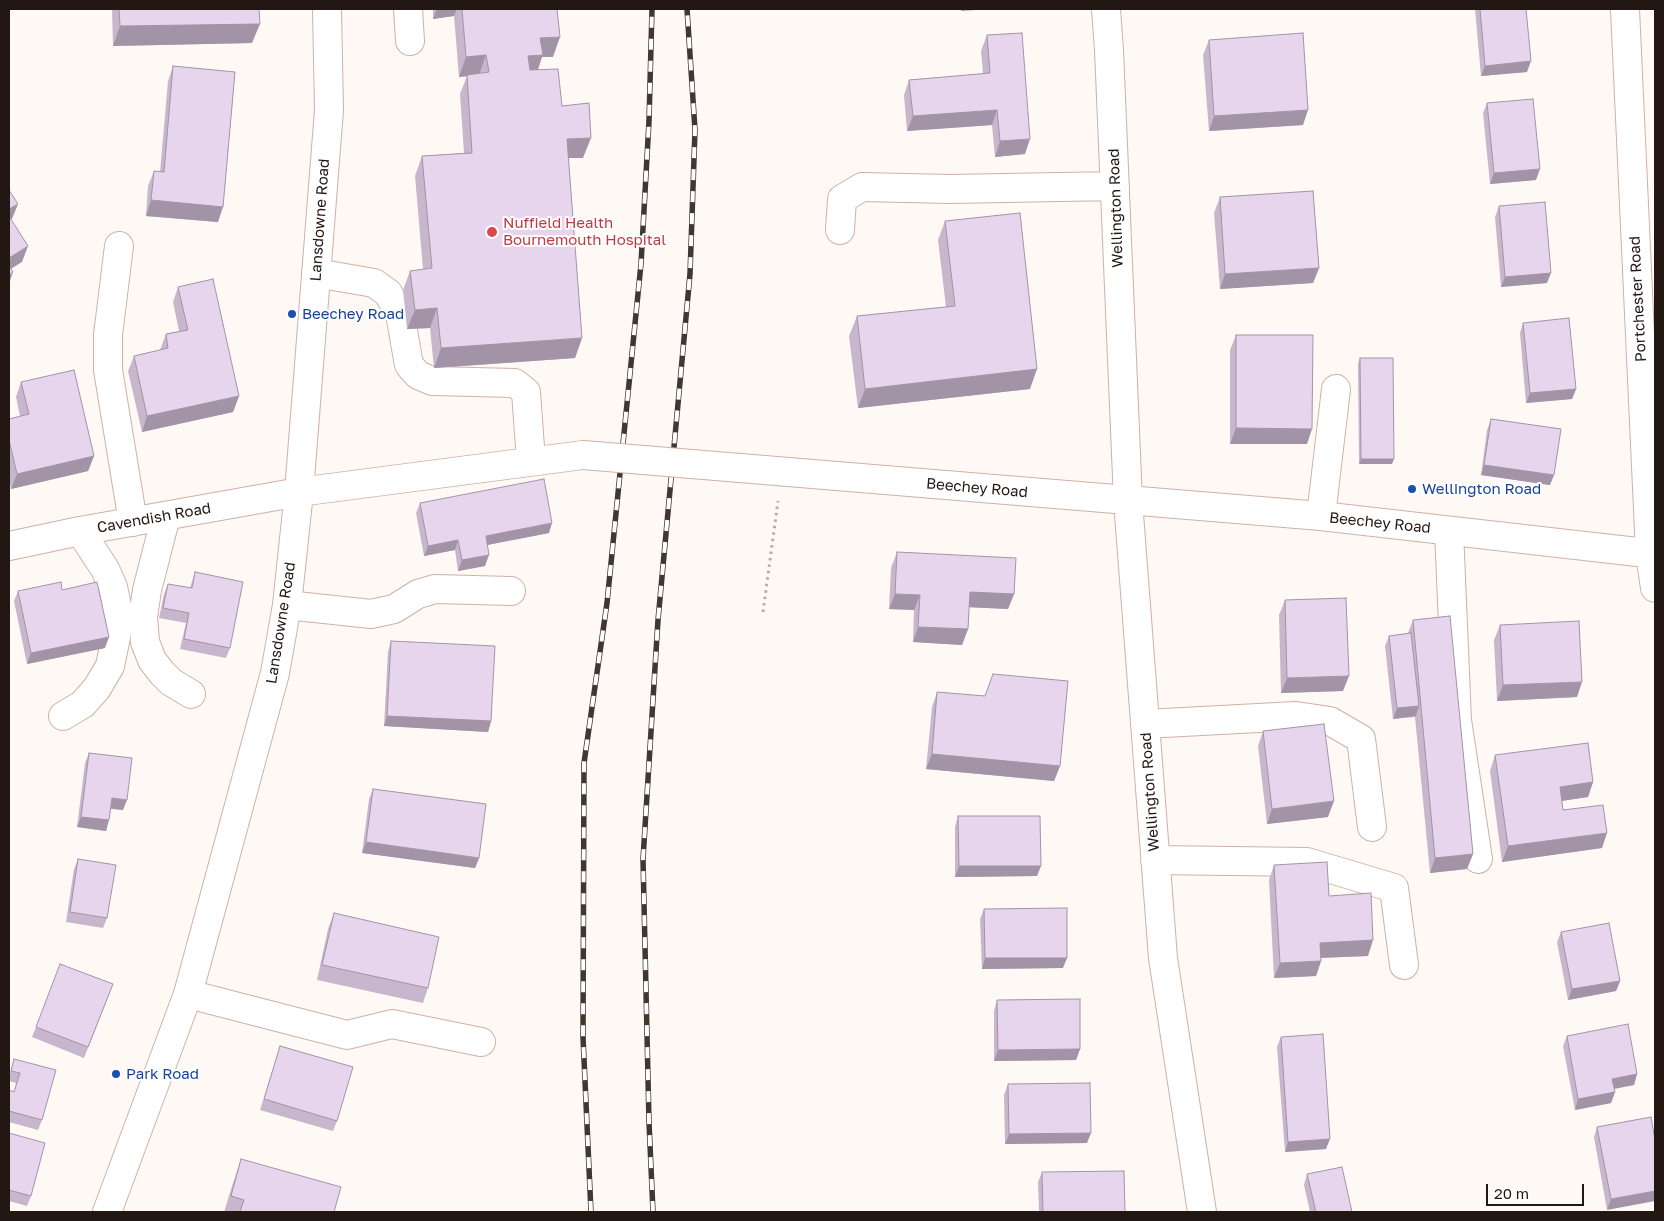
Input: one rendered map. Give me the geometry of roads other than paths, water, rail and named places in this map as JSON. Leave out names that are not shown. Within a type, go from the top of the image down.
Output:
[{"type":"street","name":"Lansdowne Road","points":[[107,1212],[188,994],[275,673],[287,605],[299,492],[328,110],[327,9]]},
{"type":"street","points":[[408,9],[410,41]]},
{"type":"street","name":"Wellington Road","points":[[1106,9],[1128,501],[1155,860],[1163,958],[1202,1212]]},
{"type":"street","name":"Portchester Road","points":[[1625,9],[1655,588]]},
{"type":"street","points":[[840,230],[842,199],[862,187],[950,189],[1115,186]]},
{"type":"street","points":[[120,246],[108,335],[108,370],[133,522]]},
{"type":"street","points":[[316,273],[374,283],[388,293],[400,314],[409,365],[418,375],[432,381],[515,383],[526,392],[531,461]]},
{"type":"street","points":[[1321,516],[1336,389]]},
{"type":"street","name":"Beechey Road","points":[[299,492],[583,455],[1321,516],[1653,553]]},
{"type":"street","name":"Cavendish Road","points":[[9,546],[80,531],[299,492]]},
{"type":"street","points":[[166,516],[147,590],[143,617],[145,642],[152,660],[162,673],[171,682],[191,694]]},
{"type":"street","points":[[63,716],[83,704],[96,688],[110,666],[116,637],[117,606],[113,587],[105,569],[80,531]]},
{"type":"street","points":[[1449,531],[1457,720],[1478,859]]},
{"type":"street","points":[[287,605],[371,614],[394,609],[418,594],[435,589],[511,591]]},
{"type":"street","points":[[1145,724],[1296,716],[1330,721],[1361,739],[1372,827]]},
{"type":"street","points":[[1155,860],[1307,862],[1394,888],[1404,965]]},
{"type":"street","points":[[188,994],[347,1035],[392,1024],[481,1042]]},
{"type":"railway","points":[[591,1212],[583,1037],[584,763],[607,603],[641,264],[649,121],[652,9]]},
{"type":"railway","points":[[653,1212],[643,859],[658,620],[690,274],[695,130],[687,9]]},
{"type":"place","name":"Nuffield Health Bournemouth Hospital","points":[[492,232]]},
{"type":"place","name":"Beechey Road","points":[[292,314]]},
{"type":"place","name":"Wellington Road","points":[[1412,489]]},
{"type":"place","name":"Park Road","points":[[116,1074]]}]
